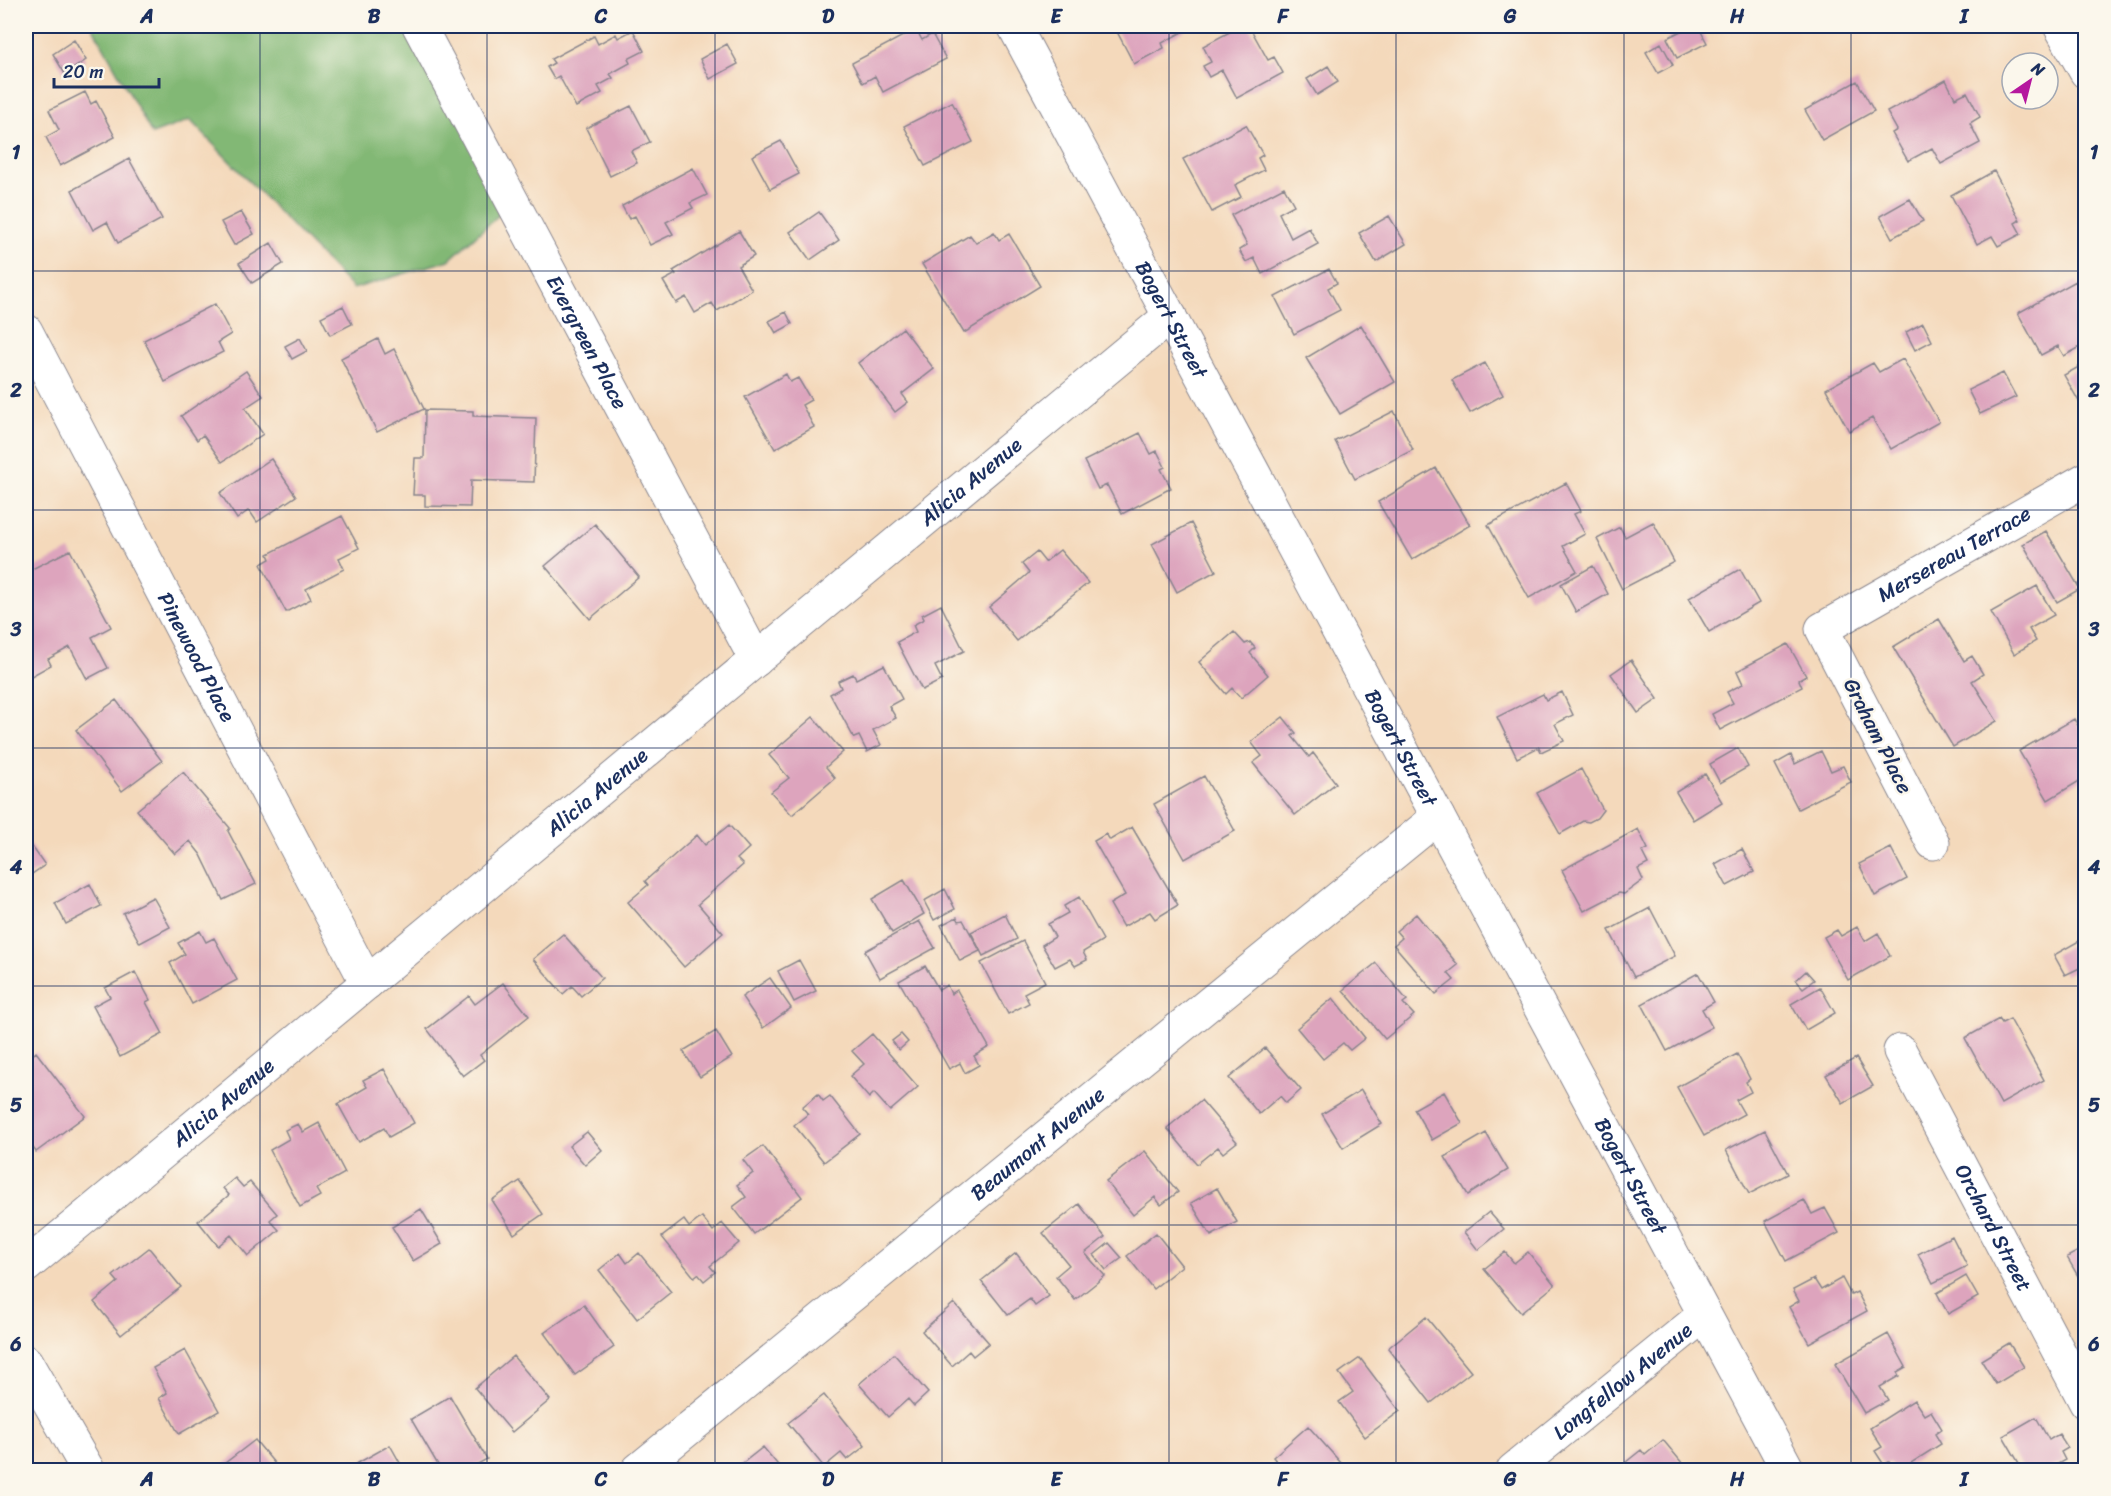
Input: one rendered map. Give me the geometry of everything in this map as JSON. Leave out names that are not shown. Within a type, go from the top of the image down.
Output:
[{"type":"street","name":"Evergreen Place","points":[[419,26],[756,660]]},
{"type":"street","name":"Bogert Street","points":[[1014,26],[1788,1470]]},
{"type":"street","points":[[2060,26],[2085,72]]},
{"type":"street","name":"Alicia Avenue","points":[[26,1266],[1170,316]]},
{"type":"street","name":"Pinewood Place","points":[[26,331],[367,983]]},
{"type":"street","name":"Mersereau Terrace","points":[[1822,629],[2085,478]]},
{"type":"street","name":"Graham Place","points":[[1822,629],[1933,843]]},
{"type":"street","name":"Beaumont Avenue","points":[[638,1470],[1438,817]]},
{"type":"street","name":"Orchard Street","points":[[1900,1051],[2085,1403]]},
{"type":"street","name":"Longfellow Avenue","points":[[1513,1470],[1704,1315]]},
{"type":"street","points":[[26,1362],[88,1470]]},
{"type":"green space","points":[[92,26],[419,26],[513,202],[449,260],[353,289],[190,120],[152,134]]},
{"type":"building","points":[[1114,26],[1184,26],[1186,30],[1162,43],[1164,48],[1134,64]]},
{"type":"building","points":[[1241,26],[1249,26],[1268,60],[1274,57],[1283,73],[1237,98],[1222,70],[1209,77],[1203,66],[1211,62],[1203,46]]},
{"type":"building","points":[[1691,26],[1698,26],[1707,43],[1677,58],[1667,38]]},
{"type":"building","points":[[916,29],[922,40],[932,34],[946,59],[883,92],[875,76],[863,83],[852,63]]},
{"type":"building","points":[[633,30],[644,51],[628,59],[630,63],[610,74],[613,78],[598,86],[602,93],[576,107],[559,76],[554,79],[547,67],[554,63],[551,59],[594,36],[598,44],[616,34],[618,38]]},
{"type":"building","points":[[74,40],[86,60],[65,74],[53,54]]},
{"type":"building","points":[[1661,43],[1673,65],[1658,73],[1646,52]]},
{"type":"building","points":[[727,44],[738,64],[710,79],[700,59]]},
{"type":"building","points":[[1328,66],[1338,82],[1317,95],[1307,79]]},
{"type":"building","points":[[1946,80],[1955,98],[1967,92],[1980,117],[1970,123],[1980,143],[1941,164],[1932,148],[1908,161],[1892,133],[1897,130],[1887,112]]},
{"type":"building","points":[[1857,81],[1874,111],[1822,140],[1805,110]]},
{"type":"building","points":[[85,92],[91,104],[96,101],[115,137],[60,166],[46,137],[59,130],[49,110]]},
{"type":"building","points":[[952,102],[973,142],[925,166],[904,126]]},
{"type":"building","points":[[631,106],[650,142],[631,151],[637,163],[610,176],[586,128]]},
{"type":"building","points":[[1246,125],[1263,155],[1258,158],[1264,170],[1235,185],[1241,197],[1212,212],[1183,159]]},
{"type":"building","points":[[781,141],[799,174],[770,189],[752,156]]},
{"type":"building","points":[[129,159],[162,219],[118,243],[107,222],[93,230],[72,190]]},
{"type":"building","points":[[693,168],[707,195],[690,203],[693,208],[666,222],[673,234],[650,245],[635,216],[629,219],[622,206]]},
{"type":"building","points":[[1994,171],[2020,220],[2015,223],[2021,234],[1998,246],[1992,236],[1977,244],[1951,195]]},
{"type":"building","points":[[1284,187],[1294,205],[1279,213],[1291,238],[1309,228],[1318,244],[1262,274],[1254,258],[1246,262],[1239,250],[1247,245],[1231,215]]},
{"type":"building","points":[[1910,199],[1923,221],[1892,238],[1880,216]]},
{"type":"building","points":[[241,212],[254,234],[234,245],[221,222]]},
{"type":"building","points":[[819,212],[839,240],[810,260],[790,232]]},
{"type":"building","points":[[1389,216],[1406,244],[1376,262],[1359,233]]},
{"type":"building","points":[[739,231],[754,256],[738,266],[752,290],[717,311],[712,303],[695,313],[686,297],[676,303],[663,281],[676,274],[673,271]]},
{"type":"building","points":[[994,232],[999,240],[1009,234],[1040,286],[964,333],[922,264],[970,235],[976,243]]},
{"type":"building","points":[[271,243],[283,264],[252,283],[239,263]]},
{"type":"building","points":[[1329,269],[1337,283],[1328,288],[1340,310],[1294,334],[1275,297]]},
{"type":"building","points":[[2076,281],[2086,298],[2086,344],[2064,356],[2058,346],[2041,355],[2018,313]]},
{"type":"building","points":[[215,304],[231,334],[218,342],[223,352],[165,382],[144,340]]},
{"type":"building","points":[[343,306],[352,324],[330,335],[321,317]]},
{"type":"building","points":[[786,312],[792,324],[776,333],[769,321]]},
{"type":"building","points":[[1923,323],[1932,341],[1915,350],[1906,332]]},
{"type":"building","points":[[1361,325],[1395,382],[1340,414],[1306,358]]},
{"type":"building","points":[[903,328],[934,369],[902,394],[908,402],[895,412],[858,363]]},
{"type":"building","points":[[300,338],[307,351],[292,359],[285,346]]},
{"type":"building","points":[[378,339],[385,354],[394,349],[424,409],[377,432],[341,358]]},
{"type":"building","points":[[1903,359],[1939,422],[1891,449],[1872,418],[1849,431],[1826,389],[1873,363],[1879,372]]},
{"type":"building","points":[[1485,363],[1503,395],[1470,413],[1452,380]]},
{"type":"building","points":[[2086,363],[2086,414],[2064,375]]},
{"type":"building","points":[[246,371],[263,396],[245,408],[263,434],[222,462],[203,435],[197,440],[181,416]]},
{"type":"building","points":[[2003,373],[2016,397],[1980,414],[1968,390]]},
{"type":"building","points":[[786,374],[790,382],[798,378],[811,400],[802,405],[814,427],[775,449],[745,397]]},
{"type":"building","points":[[425,410],[473,411],[473,416],[536,418],[534,482],[471,480],[470,507],[425,506],[425,495],[413,495],[415,458],[424,458]]},
{"type":"building","points":[[1394,411],[1413,450],[1355,479],[1335,441]]},
{"type":"building","points":[[1140,433],[1151,454],[1157,451],[1165,467],[1161,469],[1171,488],[1122,514],[1107,485],[1098,489],[1084,461]]},
{"type":"building","points":[[271,459],[296,496],[257,522],[249,510],[237,519],[220,493]]},
{"type":"building","points":[[1436,468],[1470,525],[1412,560],[1378,502]]},
{"type":"building","points":[[1566,483],[1581,511],[1574,514],[1585,534],[1563,546],[1577,571],[1529,598],[1488,525]]},
{"type":"building","points":[[342,516],[359,548],[339,558],[344,569],[306,589],[311,599],[286,612],[261,564],[270,559],[268,554]]},
{"type":"building","points":[[1653,522],[1674,562],[1622,589],[1597,539],[1620,527],[1625,537]]},
{"type":"building","points":[[1191,523],[1216,571],[1177,592],[1152,544]]},
{"type":"building","points":[[595,524],[639,577],[590,619],[545,566]]},
{"type":"building","points":[[2046,531],[2080,589],[2057,602],[2023,544]]},
{"type":"building","points":[[70,550],[111,627],[92,637],[108,668],[87,679],[70,647],[48,659],[51,665],[26,679],[26,572]]},
{"type":"building","points":[[1060,550],[1088,583],[1017,641],[989,607],[1029,573],[1022,564],[1037,552],[1045,562]]},
{"type":"building","points":[[1593,566],[1608,594],[1576,612],[1561,584]]},
{"type":"building","points":[[1740,569],[1759,603],[1709,632],[1689,598]]},
{"type":"building","points":[[2037,586],[2054,615],[2029,629],[2036,641],[2014,654],[1991,612]]},
{"type":"building","points":[[941,605],[964,651],[935,666],[942,680],[922,690],[897,642],[916,632],[913,625],[924,619],[922,615]]},
{"type":"building","points":[[1939,619],[1964,661],[1972,656],[1983,674],[1972,681],[1997,721],[1953,747],[1893,647]]},
{"type":"building","points":[[1234,632],[1245,644],[1250,642],[1255,648],[1250,653],[1268,675],[1241,698],[1232,688],[1226,694],[1199,662]]},
{"type":"building","points":[[1788,644],[1806,676],[1799,680],[1802,687],[1720,730],[1712,714],[1733,703],[1727,692],[1743,684],[1737,671]]},
{"type":"building","points":[[1631,660],[1658,699],[1638,713],[1611,674]]},
{"type":"building","points":[[884,665],[902,699],[889,706],[896,718],[873,730],[881,745],[867,752],[859,736],[854,738],[830,694],[841,688],[838,681],[853,674],[856,679]]},
{"type":"building","points":[[1562,692],[1573,715],[1555,724],[1564,741],[1541,752],[1539,747],[1517,758],[1497,717],[1543,694],[1546,700]]},
{"type":"building","points":[[116,700],[162,761],[122,791],[76,730]]},
{"type":"building","points":[[813,717],[843,752],[826,767],[835,778],[792,815],[771,792],[789,778],[769,755]]},
{"type":"building","points":[[1283,717],[1296,733],[1292,736],[1309,757],[1313,753],[1336,783],[1295,815],[1253,763],[1262,756],[1251,742]]},
{"type":"building","points":[[2074,719],[2086,738],[2086,777],[2048,800],[2019,751]]},
{"type":"building","points":[[1738,748],[1748,767],[1720,783],[1710,764]]},
{"type":"building","points":[[1821,751],[1831,771],[1843,766],[1851,782],[1798,809],[1775,764],[1791,755],[1795,764]]},
{"type":"building","points":[[1581,769],[1603,810],[1597,818],[1589,822],[1583,821],[1560,834],[1537,793]]},
{"type":"building","points":[[183,772],[230,828],[228,831],[256,884],[223,900],[201,855],[190,841],[175,854],[137,810]]},
{"type":"building","points":[[1705,774],[1722,802],[1693,820],[1676,792]]},
{"type":"building","points":[[1204,776],[1235,831],[1185,859],[1154,804]]},
{"type":"building","points":[[729,825],[749,848],[737,859],[743,865],[698,904],[723,933],[684,967],[628,902],[648,885],[645,881],[697,835],[705,845]]},
{"type":"building","points":[[1132,827],[1178,905],[1155,919],[1150,912],[1123,927],[1110,904],[1125,895],[1094,841],[1106,834],[1110,840]]},
{"type":"building","points":[[1638,829],[1648,849],[1642,852],[1648,864],[1638,869],[1643,880],[1624,894],[1619,893],[1584,911],[1562,870]]},
{"type":"building","points":[[26,838],[45,865],[26,878]]},
{"type":"building","points":[[1891,848],[1907,879],[1875,896],[1859,864]]},
{"type":"building","points":[[1742,849],[1754,872],[1727,886],[1715,864]]},
{"type":"building","points":[[904,880],[924,914],[892,933],[872,899]]},
{"type":"building","points":[[90,884],[101,906],[66,924],[55,903]]},
{"type":"building","points":[[945,889],[955,909],[934,920],[924,901]]},
{"type":"building","points":[[153,897],[170,927],[140,943],[123,913]]},
{"type":"building","points":[[1079,897],[1103,940],[1083,952],[1087,960],[1075,966],[1070,959],[1055,967],[1042,945],[1055,937],[1048,924],[1068,913],[1064,906]]},
{"type":"building","points":[[1650,908],[1675,956],[1634,977],[1609,930]]},
{"type":"building","points":[[1005,914],[1017,939],[983,956],[971,932]]},
{"type":"building","points":[[1416,914],[1458,965],[1448,973],[1454,980],[1436,994],[1394,945],[1402,938],[1396,931]]},
{"type":"building","points":[[957,917],[959,921],[963,920],[980,951],[960,961],[941,925]]},
{"type":"building","points":[[919,921],[935,948],[880,978],[865,951]]},
{"type":"building","points":[[1857,927],[1865,941],[1878,933],[1890,956],[1848,980],[1824,937],[1837,930],[1841,936]]},
{"type":"building","points":[[200,931],[206,942],[214,938],[237,980],[192,1004],[170,963],[185,954],[178,943]]},
{"type":"building","points":[[563,934],[602,978],[581,996],[572,986],[563,994],[533,959]]},
{"type":"building","points":[[2086,937],[2086,965],[2065,975],[2054,955]]},
{"type":"building","points":[[1023,941],[1045,982],[1024,993],[1029,1003],[1008,1014],[981,963]]},
{"type":"building","points":[[799,960],[816,991],[794,1002],[778,971]]},
{"type":"building","points":[[1376,963],[1407,1000],[1403,1003],[1414,1015],[1385,1039],[1343,990]]},
{"type":"building","points":[[925,966],[939,990],[947,985],[951,994],[957,990],[989,1047],[974,1056],[979,1065],[965,1073],[960,1063],[949,1069],[899,981]]},
{"type":"building","points":[[1806,971],[1814,980],[1803,988],[1796,980]]},
{"type":"building","points":[[135,972],[150,1000],[146,1002],[163,1034],[120,1057],[93,1006],[110,997],[105,988]]},
{"type":"building","points":[[1698,973],[1714,1002],[1702,1009],[1712,1027],[1667,1051],[1642,1004]]},
{"type":"building","points":[[770,978],[791,1008],[763,1028],[742,997]]},
{"type":"building","points":[[503,983],[529,1016],[480,1055],[484,1060],[463,1076],[427,1029],[469,996],[475,1004]]},
{"type":"building","points":[[1820,987],[1835,1013],[1806,1030],[1791,1004]]},
{"type":"building","points":[[1333,998],[1365,1038],[1350,1050],[1343,1043],[1323,1059],[1297,1028]]},
{"type":"building","points":[[1999,1019],[2002,1023],[2010,1019],[2044,1080],[2001,1104],[1965,1038]]},
{"type":"building","points":[[716,1031],[732,1057],[700,1077],[683,1051]]},
{"type":"building","points":[[872,1034],[918,1087],[890,1111],[874,1093],[869,1098],[850,1076],[864,1064],[852,1051]]},
{"type":"building","points":[[901,1034],[908,1042],[899,1050],[892,1041]]},
{"type":"building","points":[[1265,1048],[1301,1090],[1286,1103],[1280,1096],[1259,1114],[1229,1078]]},
{"type":"building","points":[[36,1052],[85,1116],[36,1152],[26,1138],[26,1061]]},
{"type":"building","points":[[1737,1054],[1750,1079],[1746,1082],[1751,1092],[1736,1100],[1744,1114],[1704,1136],[1677,1087]]},
{"type":"building","points":[[1856,1058],[1873,1086],[1843,1103],[1826,1075]]},
{"type":"building","points":[[384,1069],[414,1123],[389,1137],[384,1128],[359,1142],[338,1104],[367,1087],[363,1080]]},
{"type":"building","points":[[1361,1090],[1382,1124],[1343,1148],[1322,1114]]},
{"type":"building","points":[[1444,1092],[1462,1123],[1432,1140],[1414,1109]]},
{"type":"building","points":[[818,1094],[823,1101],[830,1096],[860,1134],[824,1162],[794,1125],[808,1114],[802,1107]]},
{"type":"building","points":[[1201,1100],[1237,1142],[1223,1153],[1218,1147],[1197,1164],[1167,1128]]},
{"type":"building","points":[[319,1123],[345,1173],[316,1189],[320,1196],[300,1207],[270,1150],[289,1139],[285,1130],[298,1124],[303,1132]]},
{"type":"building","points":[[1765,1130],[1788,1174],[1749,1194],[1726,1150]]},
{"type":"building","points":[[587,1132],[602,1150],[585,1165],[569,1146]]},
{"type":"building","points":[[1486,1133],[1508,1170],[1468,1195],[1445,1157]]},
{"type":"building","points":[[763,1146],[802,1197],[754,1234],[733,1207],[746,1197],[737,1185],[753,1173],[743,1160]]},
{"type":"building","points":[[1145,1151],[1178,1192],[1161,1205],[1155,1197],[1133,1215],[1106,1181]]},
{"type":"building","points":[[2086,1165],[2086,1182],[2078,1169]]},
{"type":"building","points":[[235,1178],[243,1187],[250,1182],[277,1214],[270,1220],[279,1230],[248,1256],[231,1235],[218,1246],[198,1221],[229,1195],[223,1188]]},
{"type":"building","points":[[520,1181],[543,1214],[514,1234],[492,1200]]},
{"type":"building","points":[[1217,1188],[1237,1222],[1211,1236],[1191,1203]]},
{"type":"building","points":[[1804,1200],[1812,1214],[1825,1208],[1839,1233],[1786,1261],[1765,1221]]},
{"type":"building","points":[[1079,1204],[1105,1237],[1085,1253],[1105,1276],[1075,1300],[1056,1276],[1069,1265],[1043,1233]]},
{"type":"building","points":[[421,1209],[442,1244],[413,1261],[392,1227]]},
{"type":"building","points":[[1489,1212],[1504,1229],[1478,1250],[1464,1232]]},
{"type":"building","points":[[702,1217],[713,1231],[722,1223],[739,1243],[710,1266],[715,1272],[704,1281],[698,1274],[694,1277],[662,1237],[684,1220],[689,1227]]},
{"type":"building","points":[[1156,1233],[1182,1266],[1153,1289],[1127,1256]]},
{"type":"building","points":[[1952,1236],[1967,1266],[1933,1283],[1918,1254]]},
{"type":"building","points":[[1109,1243],[1122,1258],[1106,1270],[1094,1255]]},
{"type":"building","points":[[2086,1247],[2086,1290],[2067,1257]]},
{"type":"building","points":[[149,1248],[181,1287],[121,1335],[94,1302],[118,1282],[113,1276]]},
{"type":"building","points":[[1505,1252],[1514,1263],[1528,1252],[1555,1285],[1521,1313],[1484,1269]]},
{"type":"building","points":[[620,1253],[627,1263],[639,1253],[671,1292],[637,1319],[599,1270]]},
{"type":"building","points":[[1016,1253],[1049,1296],[1035,1306],[1030,1299],[1008,1315],[981,1281]]},
{"type":"building","points":[[1966,1276],[1978,1297],[1948,1314],[1937,1293]]},
{"type":"building","points":[[1842,1278],[1851,1295],[1857,1292],[1867,1311],[1809,1343],[1789,1307],[1799,1301],[1793,1290],[1814,1279],[1821,1290]]},
{"type":"building","points":[[954,1303],[989,1343],[973,1356],[969,1351],[952,1366],[922,1331]]},
{"type":"building","points":[[584,1305],[614,1347],[575,1375],[544,1333]]},
{"type":"building","points":[[1426,1317],[1471,1372],[1431,1403],[1388,1348]]},
{"type":"building","points":[[1888,1334],[1906,1367],[1897,1372],[1899,1376],[1880,1387],[1888,1400],[1864,1413],[1835,1364]]},
{"type":"building","points":[[2009,1343],[2024,1367],[1996,1384],[1981,1360]]},
{"type":"building","points":[[185,1350],[219,1411],[179,1434],[159,1398],[167,1393],[153,1368]]},
{"type":"building","points":[[894,1354],[928,1393],[914,1406],[908,1399],[888,1417],[859,1384]]},
{"type":"building","points":[[513,1356],[550,1400],[512,1432],[475,1388]]},
{"type":"building","points":[[1360,1358],[1400,1411],[1365,1437],[1339,1402],[1353,1392],[1339,1373]]},
{"type":"building","points":[[824,1395],[865,1446],[847,1460],[841,1453],[824,1467],[788,1423]]},
{"type":"building","points":[[450,1396],[487,1459],[467,1470],[441,1470],[411,1419]]},
{"type":"building","points":[[1914,1400],[1924,1415],[1931,1411],[1942,1429],[1935,1434],[1941,1444],[1900,1470],[1895,1470],[1889,1462],[1884,1465],[1875,1451],[1882,1447],[1870,1428]]},
{"type":"building","points":[[2036,1417],[2049,1440],[2059,1434],[2068,1448],[2061,1452],[2065,1460],[2047,1470],[2023,1470],[2003,1436]]},
{"type":"building","points":[[1308,1426],[1341,1463],[1332,1470],[1284,1470],[1273,1457]]},
{"type":"building","points":[[255,1440],[280,1470],[216,1470]]},
{"type":"building","points":[[1663,1440],[1688,1470],[1628,1470],[1632,1468],[1626,1462],[1641,1450],[1645,1455]]},
{"type":"building","points":[[390,1445],[404,1470],[351,1470],[349,1468]]},
{"type":"building","points":[[763,1447],[782,1470],[734,1470]]}]
